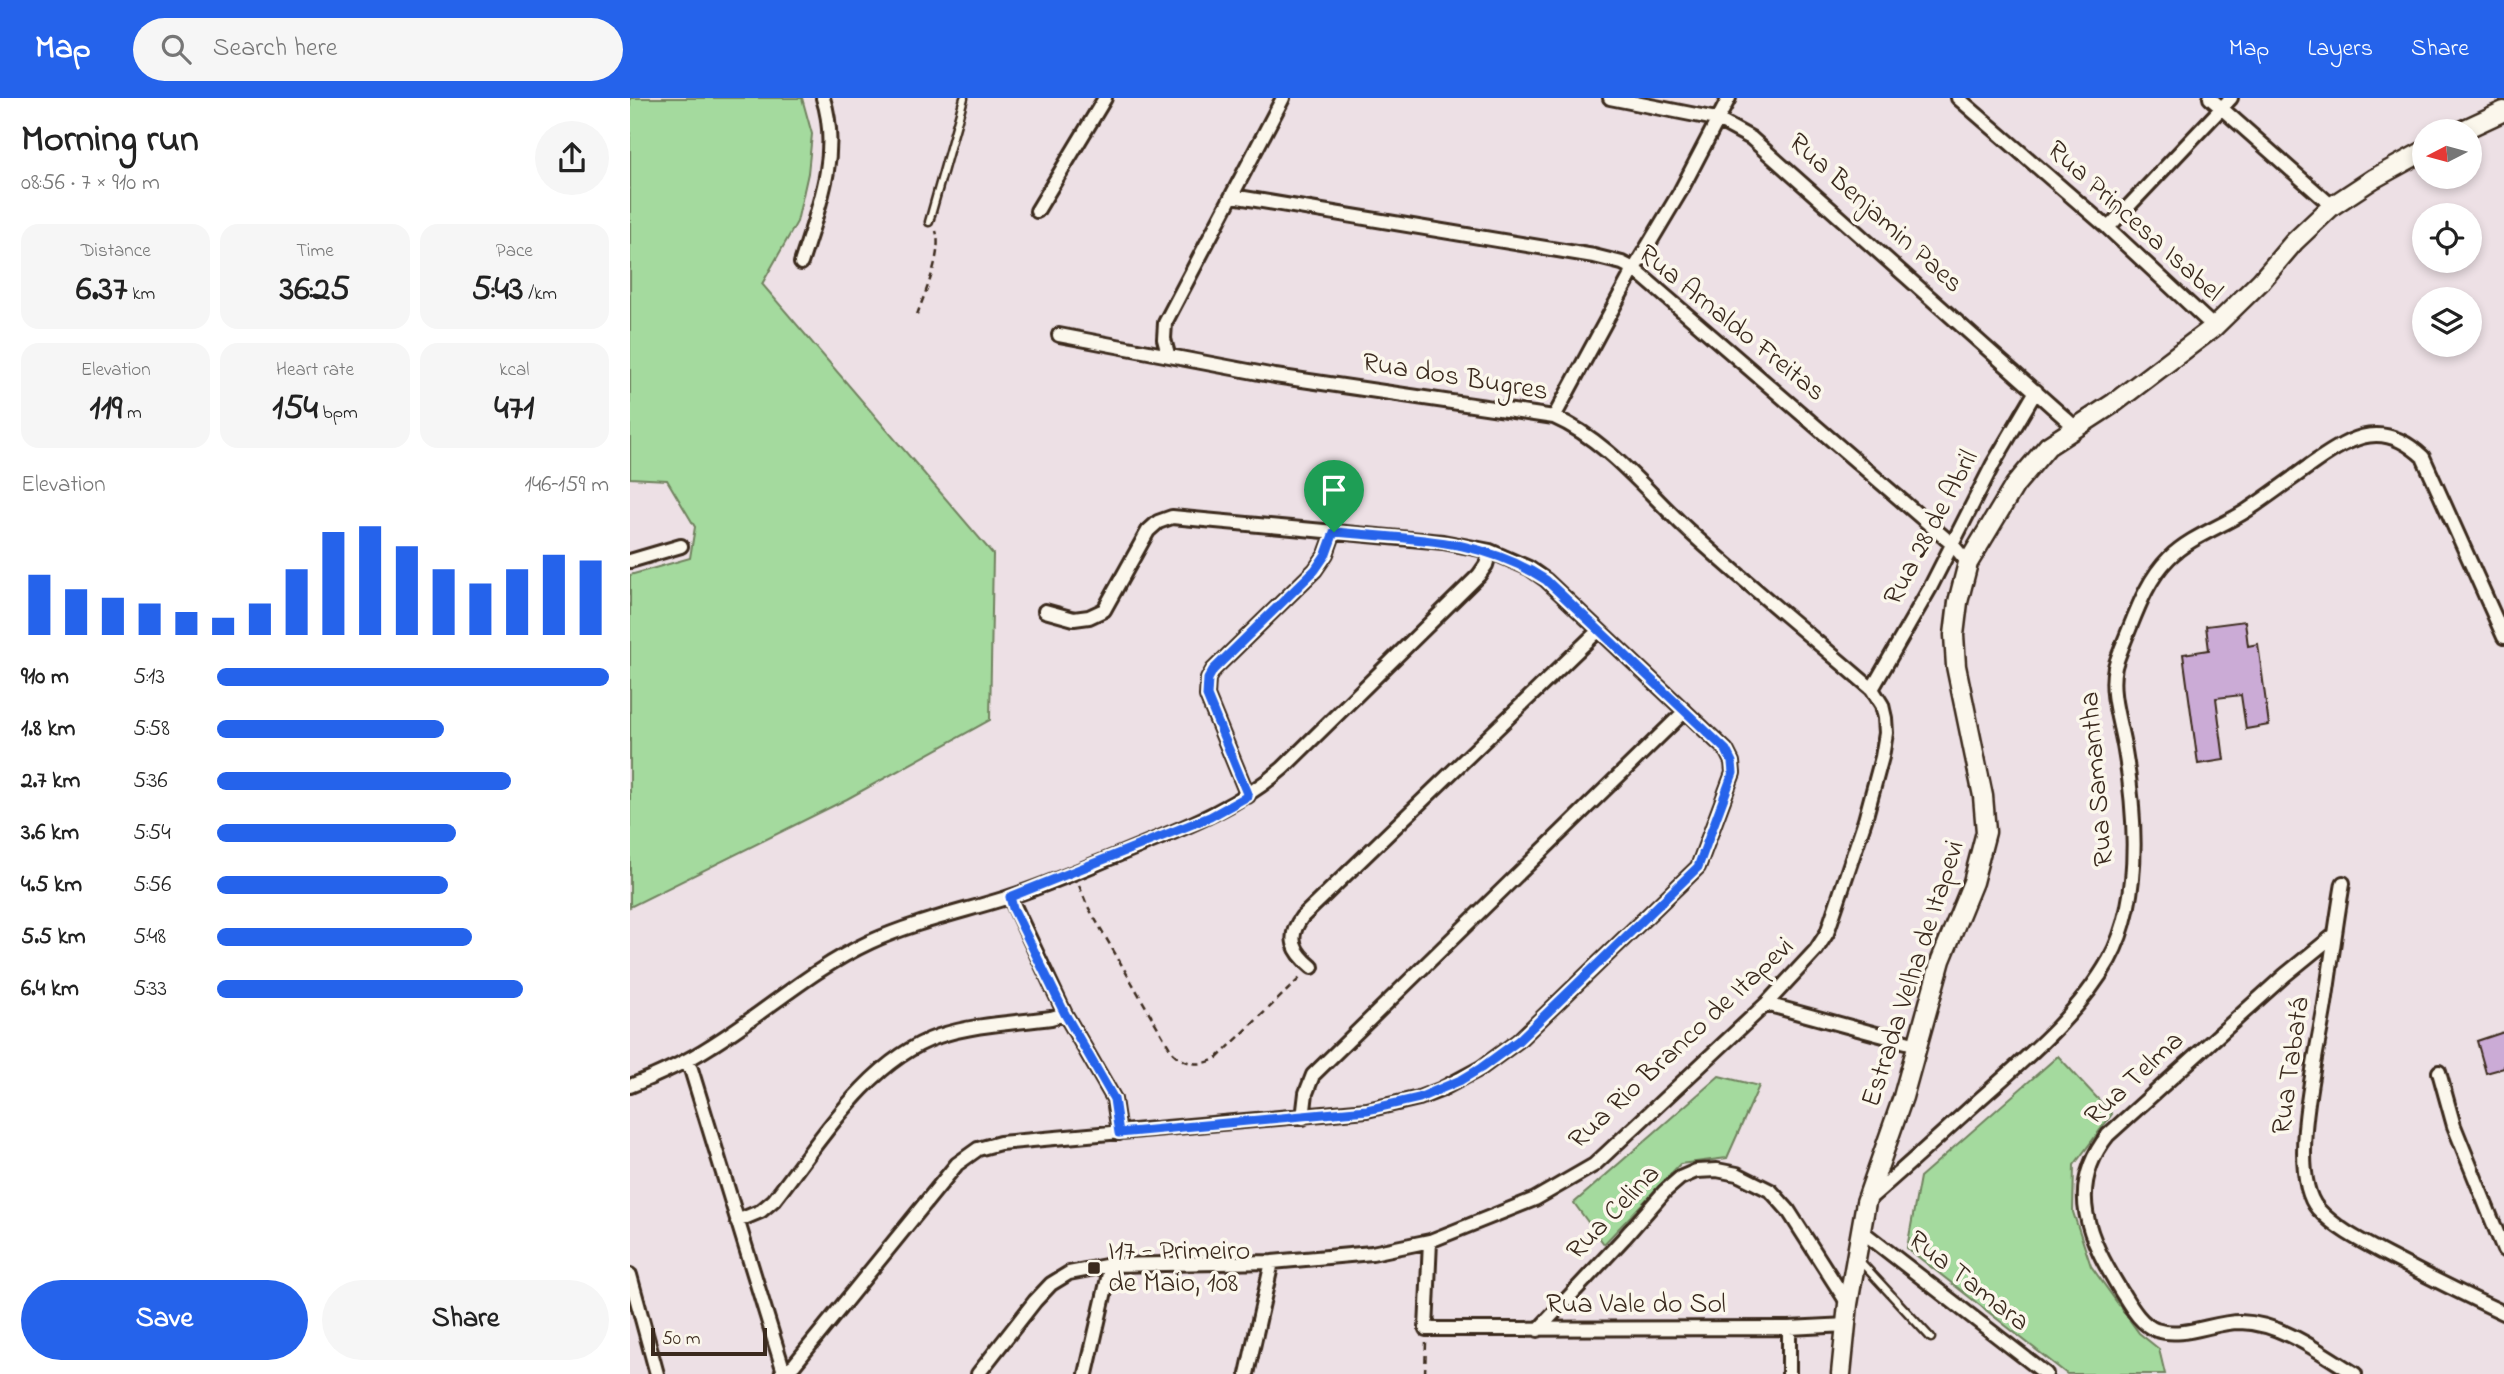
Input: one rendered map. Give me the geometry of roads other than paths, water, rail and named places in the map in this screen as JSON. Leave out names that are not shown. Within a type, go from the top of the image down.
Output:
[{"type":"street","points":[[801,263],[818,209],[831,141],[823,98]]},
{"type":"street","points":[[1037,211],[1105,98]]},
{"type":"street","points":[[1168,354],[1164,338],[1165,323],[1283,98]]},
{"type":"street","name":"Rua Benjamin Paes","points":[[1610,98],[1716,119],[1751,138],[2075,427]]},
{"type":"street","points":[[1554,417],[1634,269],[1681,192],[1728,98]]},
{"type":"street","name":"Rua Princesa Isabel","points":[[1958,98],[2108,228],[2214,327]]},
{"type":"street","points":[[2210,98],[2332,206]]},
{"type":"street","points":[[2108,228],[2231,98]]},
{"type":"street","points":[[2482,121],[2504,111]]},
{"type":"street","name":"Estrada Velha de Itapevi","points":[[1841,1374],[1848,1304],[1859,1229],[1866,1202],[1903,1097],[1941,960],[1973,882],[1986,832],[1983,796],[1956,666],[1954,635],[1968,562],[2030,465],[2048,446],[2114,403],[2214,327],[2332,206],[2412,157]]},
{"type":"street","name":"Rua Arnaldo Freitas","points":[[1231,195],[1594,256],[1634,269],[1952,544],[1968,562]]},
{"type":"street","name":"Rua dos Bugres","points":[[1059,335],[1275,376],[1554,417],[1571,424],[1609,454],[1690,531],[1872,689]]},
{"type":"street","name":"Rua 28 de Abril","points":[[1872,689],[1930,588],[1993,464],[2036,390]]},
{"type":"street","name":"Rua Samantha","points":[[1866,1202],[2004,1078],[2055,1028],[2108,960],[2120,930],[2130,890],[2133,832],[2126,755],[2114,687],[2115,667],[2144,594],[2156,573],[2171,556],[2198,537],[2245,512],[2321,457],[2353,438],[2375,435],[2400,439],[2423,457],[2504,637]]},
{"type":"street","points":[[684,1062],[691,1069],[782,1373],[794,1365],[957,1164],[970,1153],[1000,1143],[1303,1118],[1393,1105],[1440,1090],[1481,1068],[1518,1041],[1698,867],[1731,779],[1733,767],[1726,750],[1685,710],[1546,580],[1529,568],[1490,551],[1459,544],[1180,518],[1165,519],[1148,531],[1104,610],[1089,617],[1073,618],[1045,611]]},
{"type":"street","points":[[1248,796],[1207,696],[1208,679],[1213,670],[1315,570],[1326,554],[1334,532]]},
{"type":"street","points":[[630,561],[681,546]]},
{"type":"street","points":[[630,1086],[684,1062],[735,1030],[810,975],[869,943],[899,930],[1010,897],[1074,873],[1210,817],[1248,796],[1283,768],[1479,575],[1486,565],[1490,551]]},
{"type":"street","points":[[1312,967],[1298,956],[1295,949],[1294,934],[1302,917],[1599,629]]},
{"type":"street","name":"Rua Rio Branco de Itapevi","points":[[978,1374],[1013,1327],[1051,1284],[1069,1273],[1111,1265],[1272,1262],[1372,1253],[1430,1241],[1535,1199],[1594,1165],[1766,1004],[1816,950],[1827,933],[1865,820],[1886,733],[1882,705],[1872,689]]},
{"type":"street","points":[[1303,1118],[1306,1093],[1313,1075],[1685,710]]},
{"type":"street","name":"Rua Tabatá","points":[[2343,883],[2306,1112],[2308,1187],[2316,1207],[2332,1222],[2366,1244],[2504,1313]]},
{"type":"street","points":[[1010,897],[1065,1014],[1114,1099],[1119,1133]]},
{"type":"street","name":"Rua Telma","points":[[2333,936],[2285,975],[2108,1135],[2094,1153],[2087,1184],[2086,1208],[2088,1229],[2095,1247],[2131,1306],[2146,1325],[2177,1333],[2239,1322],[2276,1329],[2356,1374]]},
{"type":"street","points":[[1766,1004],[1917,1045]]},
{"type":"street","points":[[737,1221],[761,1211],[774,1200],[864,1086],[904,1053],[957,1031],[1065,1014]]},
{"type":"street","points":[[2439,1072],[2454,1126],[2504,1250]]},
{"type":"street","name":"Rua Celina","points":[[1538,1330],[1665,1191],[1680,1178],[1696,1171],[1717,1170],[1737,1174],[1771,1191],[1788,1210],[1848,1304]]},
{"type":"street","name":"Rua Tamara","points":[[1859,1229],[2046,1374]]},
{"type":"street","name":"Rua Vale do Sol","points":[[1430,1241],[1426,1329],[1789,1328],[1847,1325]]},
{"type":"street","points":[[1247,1374],[1272,1262]]},
{"type":"street","points":[[1086,1374],[1111,1265]]},
{"type":"street","points":[[630,1275],[657,1374]]},
{"type":"street","points":[[1788,1374],[1789,1328]]},
{"type":"lane","points":[[929,222],[964,98]]},
{"type":"lane","points":[[1856,1257],[1931,1338]]},
{"type":"place","name":"I17 - Primeiro de Maio, 108","points":[[1094,1268]]}]
